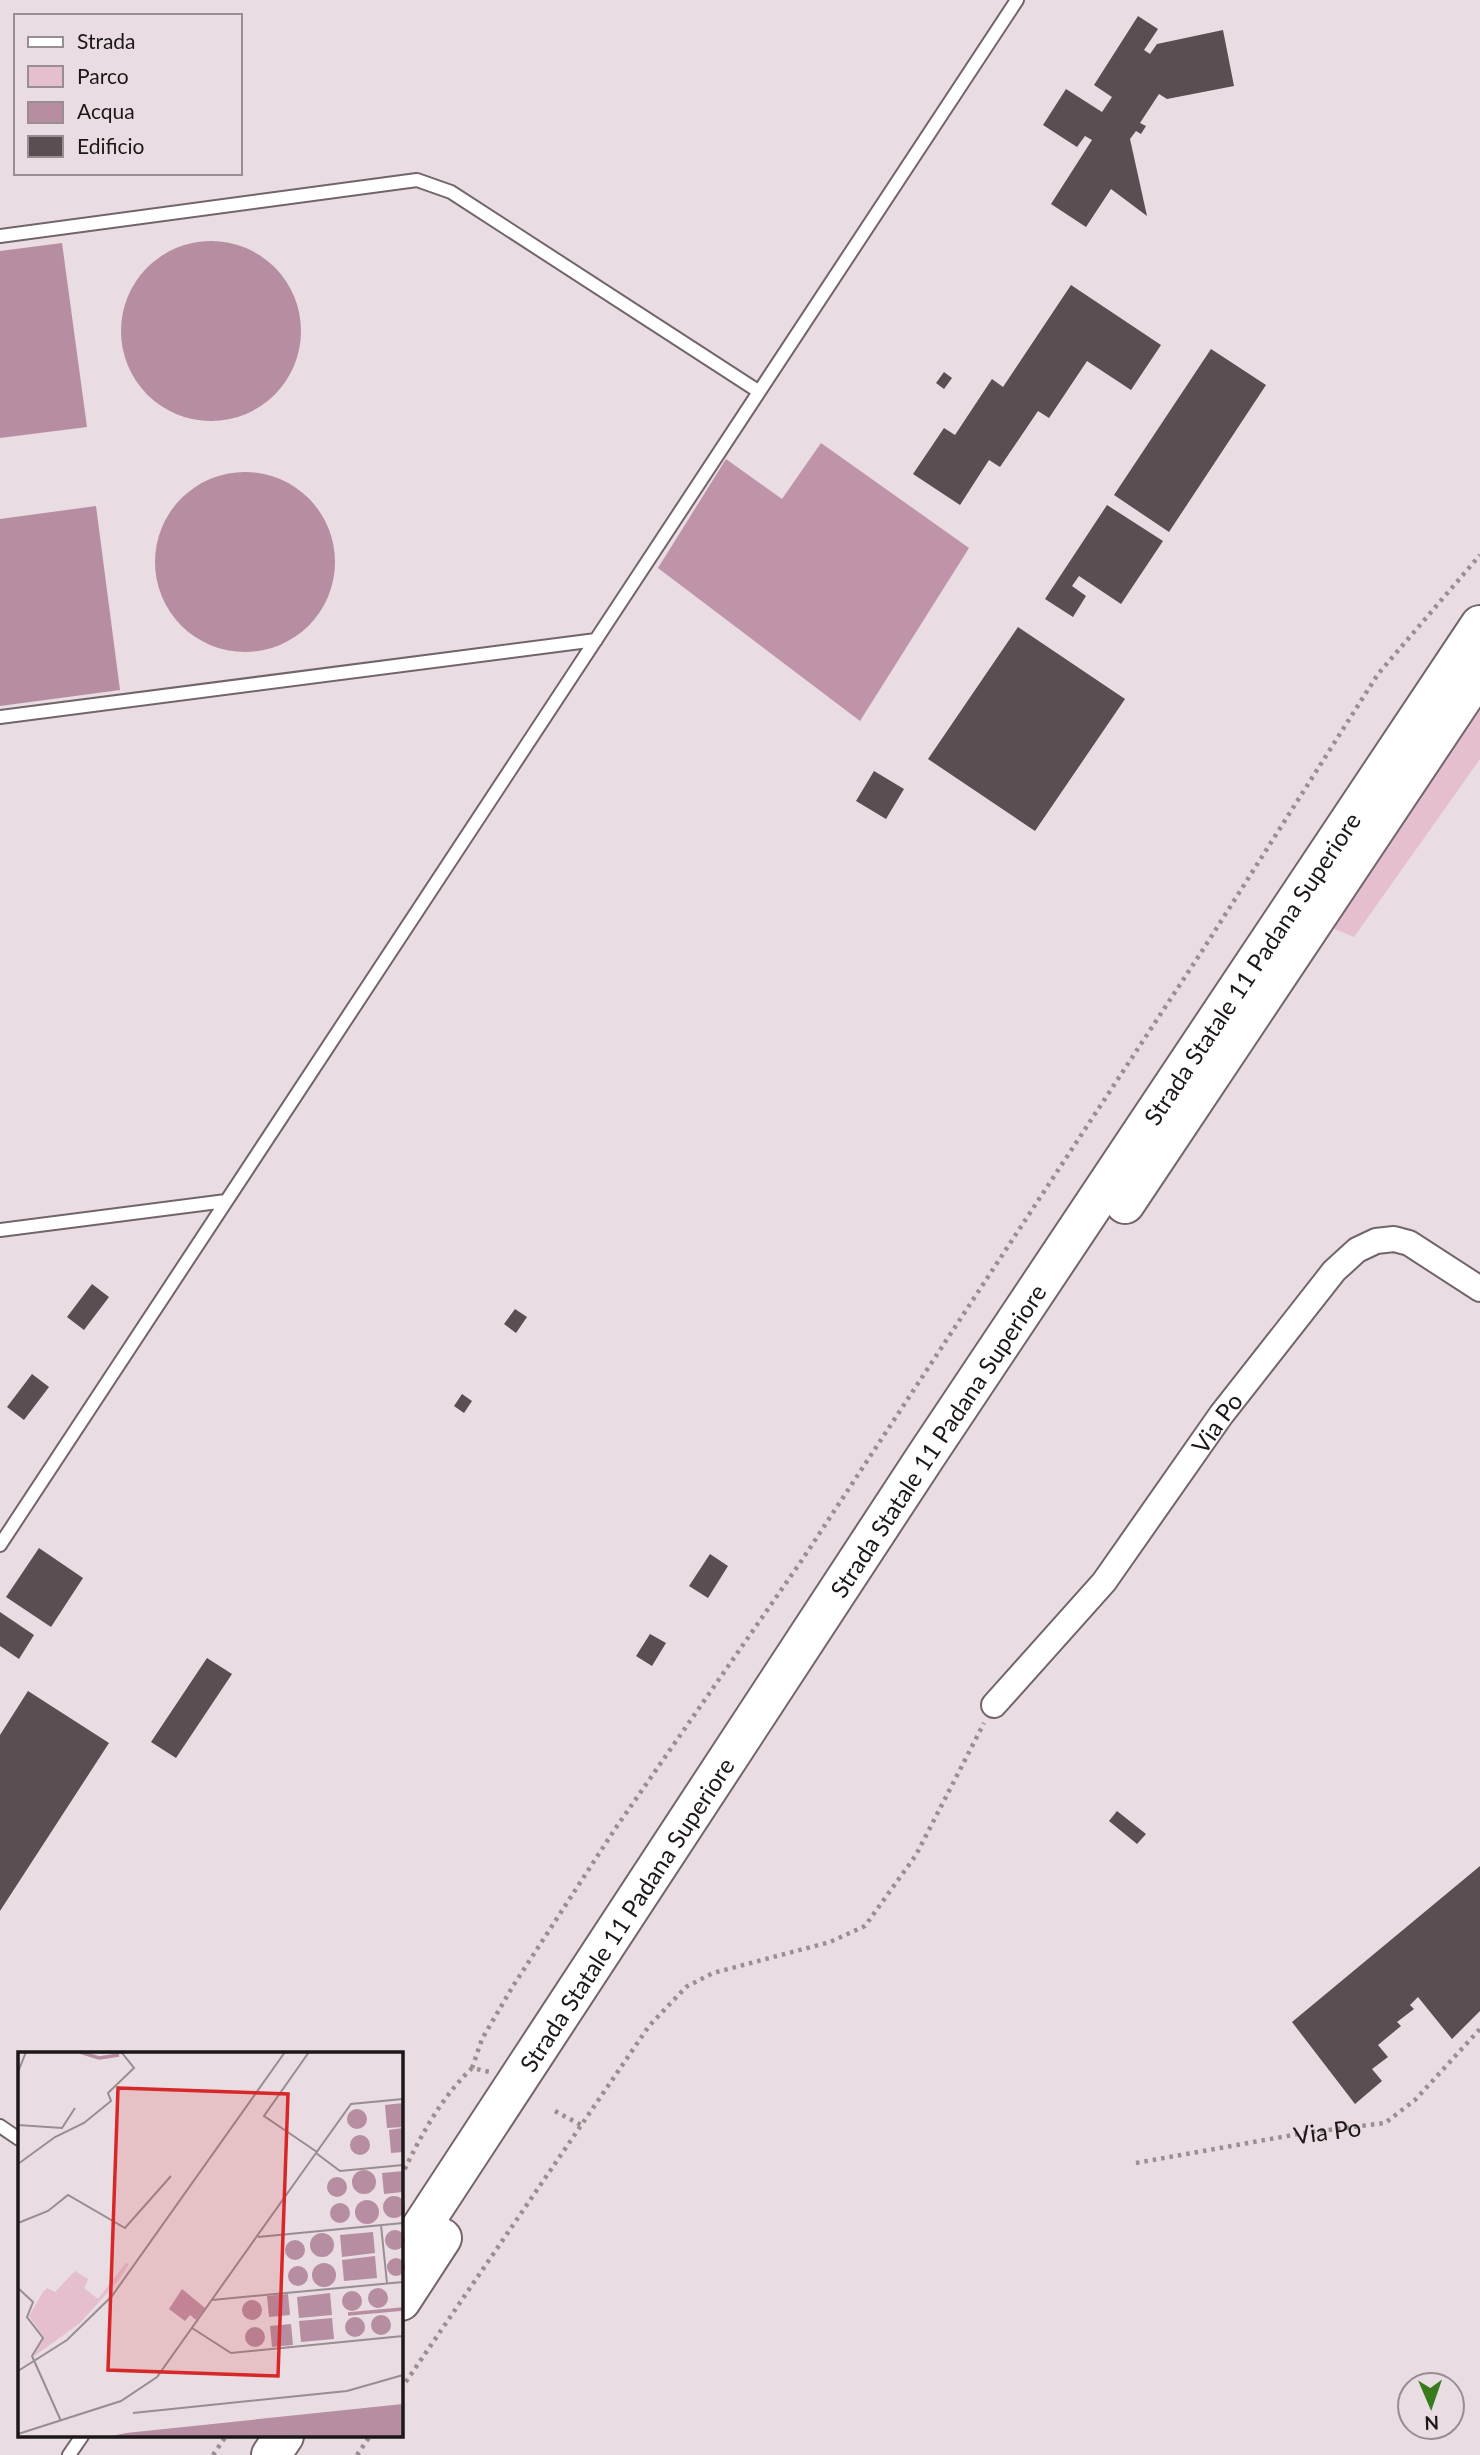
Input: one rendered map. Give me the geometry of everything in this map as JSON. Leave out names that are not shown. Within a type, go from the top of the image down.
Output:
[{"type":"highway","name":"Strada Statale 11 Padana Superiore","points":[[402,2256],[926,1456],[1480,625]]},
{"type":"highway","name":"Strada Statale 11 Padana Superiore","points":[[402,2299],[947,1472],[1480,672]]},
{"type":"highway","points":[[271,2455],[283,2438]]},
{"type":"highway","points":[[300,2455],[311,2438]]},
{"type":"street","name":"Via Po","points":[[994,1705],[1104,1582],[1221,1415],[1334,1271],[1357,1250],[1376,1241],[1394,1239],[1409,1243],[1480,1289]]},
{"type":"lane","points":[[0,1545],[1017,0]]},
{"type":"lane","points":[[0,236],[417,180],[451,192],[758,391]]},
{"type":"lane","points":[[0,717],[596,640]]},
{"type":"lane","points":[[0,1230],[226,1201]]},
{"type":"lane","points":[[0,2126],[18,2137]]},
{"type":"lane","points":[[69,2455],[81,2438]]},
{"type":"path","points":[[402,2175],[426,2126],[472,2068],[482,2039],[513,1986],[615,1829],[802,1560],[1204,948],[1378,674],[1480,555]]},
{"type":"path","points":[[402,2388],[649,2026],[686,1987],[713,1973],[830,1942],[865,1926],[916,1855],[994,1705]]},
{"type":"path","name":"Via Po","points":[[1136,2163],[1304,2133],[1385,2123],[1415,2100],[1480,2029]]},
{"type":"path","points":[[472,2068],[490,2072]]},
{"type":"path","points":[[555,2111],[581,2125]]},
{"type":"path","points":[[213,2455],[225,2438]]},
{"type":"path","points":[[357,2455],[369,2438]]},
{"type":"green space","points":[[1480,697],[1480,759],[1354,937],[1325,925]]},
{"type":"shaded area","points":[[821,443],[969,548],[860,721],[658,568],[726,459],[782,499]]},
{"type":"water","points":[[211,241],[246,248],[275,267],[294,296],[301,331],[294,366],[275,395],[246,414],[211,421],[176,414],[147,395],[128,366],[121,331],[128,296],[147,267],[176,248]]},
{"type":"water","points":[[62,243],[87,427],[0,438],[0,251]]},
{"type":"water","points":[[245,472],[280,479],[309,498],[328,527],[335,562],[328,597],[309,626],[280,645],[245,652],[210,645],[181,626],[162,597],[155,562],[162,527],[181,498],[210,479]]},
{"type":"water","points":[[96,506],[120,690],[0,706],[0,519]]},
{"type":"building","points":[[1138,16],[1158,29],[1144,50],[1150,54],[1157,44],[1223,30],[1234,86],[1167,99],[1159,94],[1140,123],[1146,126],[1141,134],[1136,131],[1130,139],[1147,216],[1111,189],[1086,227],[1051,204],[1092,140],[1085,136],[1077,147],[1043,125],[1066,89],[1102,112],[1112,97],[1094,85]]},
{"type":"building","points":[[1071,285],[1161,345],[1131,390],[1087,361],[1049,418],[1038,411],[1000,467],[989,460],[960,505],[913,474],[944,428],[955,435],[992,379],[1003,387]]},
{"type":"building","points":[[1211,349],[1266,385],[1169,532],[1114,495]]},
{"type":"building","points":[[944,372],[952,378],[944,389],[936,383]]},
{"type":"building","points":[[1107,505],[1163,541],[1121,604],[1079,576],[1072,586],[1086,596],[1073,617],[1045,599]]},
{"type":"building","points":[[1018,627],[1125,699],[1035,831],[928,759]]},
{"type":"building","points":[[874,771],[904,789],[886,819],[856,801]]},
{"type":"building","points":[[92,1284],[109,1297],[84,1330],[67,1317]]},
{"type":"building","points":[[515,1309],[527,1317],[516,1333],[504,1324]]},
{"type":"building","points":[[32,1374],[49,1387],[24,1420],[7,1407]]},
{"type":"building","points":[[462,1394],[472,1401],[464,1413],[454,1406]]},
{"type":"building","points":[[39,1548],[83,1578],[51,1627],[6,1597]]},
{"type":"building","points":[[710,1554],[728,1566],[708,1598],[689,1586]]},
{"type":"building","points":[[0,1612],[34,1635],[19,1659],[0,1646]]},
{"type":"building","points":[[650,1634],[666,1643],[652,1666],[636,1656]]},
{"type":"building","points":[[207,1658],[232,1674],[176,1758],[151,1742]]},
{"type":"building","points":[[28,1691],[109,1743],[0,1911],[0,1735]]},
{"type":"building","points":[[1117,1811],[1146,1834],[1137,1844],[1109,1821]]},
{"type":"building","points":[[1480,1866],[1480,2011],[1452,2039],[1418,1997],[1410,2005],[1414,2009],[1397,2022],[1401,2026],[1378,2045],[1388,2057],[1372,2069],[1382,2081],[1355,2104],[1292,2022]]}]
